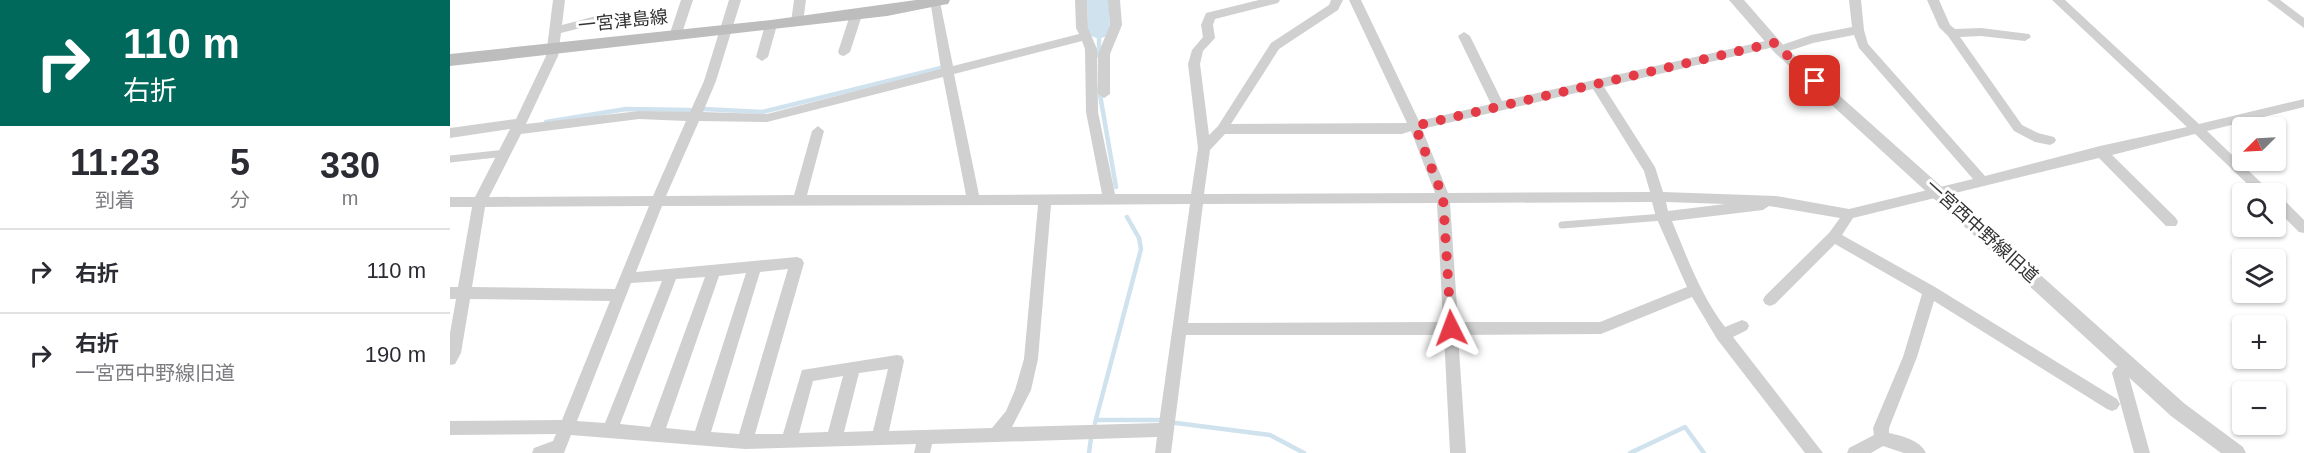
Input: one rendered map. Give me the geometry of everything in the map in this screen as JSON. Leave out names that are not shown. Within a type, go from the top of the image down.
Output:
[{"type":"main road","name":"一宮津島線","points":[[451,61],[856,15],[887,6],[938,1]]},
{"type":"street","points":[[450,359],[454,353],[456,293],[479,202],[506,153],[554,48],[559,0]]},
{"type":"street","points":[[675,36],[687,0]]},
{"type":"street","points":[[540,453],[557,450],[657,202],[695,116],[727,30],[735,0]]},
{"type":"street","points":[[797,22],[800,0]]},
{"type":"street","points":[[1081,0],[1084,34],[1091,49],[1092,112],[1110,200]]},
{"type":"street","points":[[1104,94],[1104,54],[1116,25],[1114,0]]},
{"type":"street","points":[[1163,453],[1204,148],[1194,64],[1198,50],[1209,38],[1207,25],[1210,16],[1256,2],[1274,0]]},
{"type":"street","points":[[1355,0],[1415,126],[1443,197],[1458,453]]},
{"type":"street","name":"一宮西中野線旧道","points":[[1736,0],[1777,46],[2178,410],[2236,453]]},
{"type":"street","points":[[1855,0],[1858,30],[1863,45],[1982,181]]},
{"type":"street","points":[[1934,0],[1945,27],[1952,33],[2018,128],[2035,137],[2050,141]]},
{"type":"street","points":[[2058,0],[2255,183]]},
{"type":"street","points":[[2273,0],[2304,24]]},
{"type":"street","points":[[938,1],[946,68],[973,199]]},
{"type":"street","points":[[1204,148],[1222,129],[1275,46],[1331,2]]},
{"type":"street","points":[[844,52],[856,15]]},
{"type":"street","points":[[557,30],[596,20]]},
{"type":"street","points":[[762,57],[771,25]]},
{"type":"street","points":[[1222,129],[1402,129],[1597,86],[1716,65],[1777,46],[1858,30]]},
{"type":"street","points":[[1952,33],[1981,32],[2025,37]]},
{"type":"street","points":[[450,132],[611,117],[767,118],[946,68],[1084,34]]},
{"type":"street","points":[[1464,36],[1499,107]]},
{"type":"street","points":[[1597,86],[1650,170],[1655,197],[1695,290],[1722,335],[1815,453]]},
{"type":"street","points":[[450,202],[1655,197],[1776,201],[1849,214],[2304,103]]},
{"type":"street","points":[[799,200],[818,131]]},
{"type":"street","points":[[2100,151],[2171,222]]},
{"type":"street","points":[[995,435],[1011,416],[1023,390],[1031,359],[1045,200]]},
{"type":"street","points":[[1663,217],[1758,206],[1776,201]]},
{"type":"street","points":[[2286,211],[2304,228]]},
{"type":"street","points":[[1770,300],[1834,237],[1849,214]]},
{"type":"street","points":[[1834,237],[1930,291],[2112,404]]},
{"type":"street","points":[[628,278],[797,263],[745,442]]},
{"type":"street","points":[[701,438],[756,266]]},
{"type":"street","points":[[656,433],[714,270]]},
{"type":"street","points":[[610,430],[671,275]]},
{"type":"street","points":[[1180,329],[1601,328],[1695,290]]},
{"type":"street","points":[[1882,439],[1881,428],[1910,357],[1930,291]]},
{"type":"street","points":[[456,293],[621,295]]},
{"type":"street","points":[[1722,335],[1742,326]]},
{"type":"street","points":[[789,440],[807,375],[897,361],[879,438]]},
{"type":"street","points":[[834,439],[853,368]]},
{"type":"street","points":[[2120,373],[2142,453]]},
{"type":"street","points":[[450,428],[565,427],[745,442],[879,438],[924,445],[995,435],[1166,430]]},
{"type":"street","points":[[1855,453],[1882,439],[1902,443],[1918,453]]},
{"type":"lane","points":[[450,159],[506,153]]},
{"type":"lane","points":[[1562,225],[1663,217]]},
{"type":"waterway","points":[[1098,0],[1099,31]]},
{"type":"waterway","points":[[1088,33],[1099,31],[1099,56]]},
{"type":"waterway","points":[[703,109],[762,112],[941,68]]},
{"type":"waterway","points":[[1099,89],[1116,187]]},
{"type":"waterway","points":[[546,122],[626,109],[690,110]]},
{"type":"waterway","points":[[1095,423],[1141,249],[1139,238],[1127,217]]},
{"type":"waterway","points":[[1096,420],[1163,420]]},
{"type":"waterway","points":[[1176,423],[1270,435],[1304,453]]},
{"type":"waterway","points":[[1630,453],[1685,427],[1704,453]]},
{"type":"waterway","points":[[1089,453],[1091,438]]},
{"type":"route","points":[[1451,328],[1443,197],[1415,126],[1597,86],[1774,43],[1815,81]]}]
